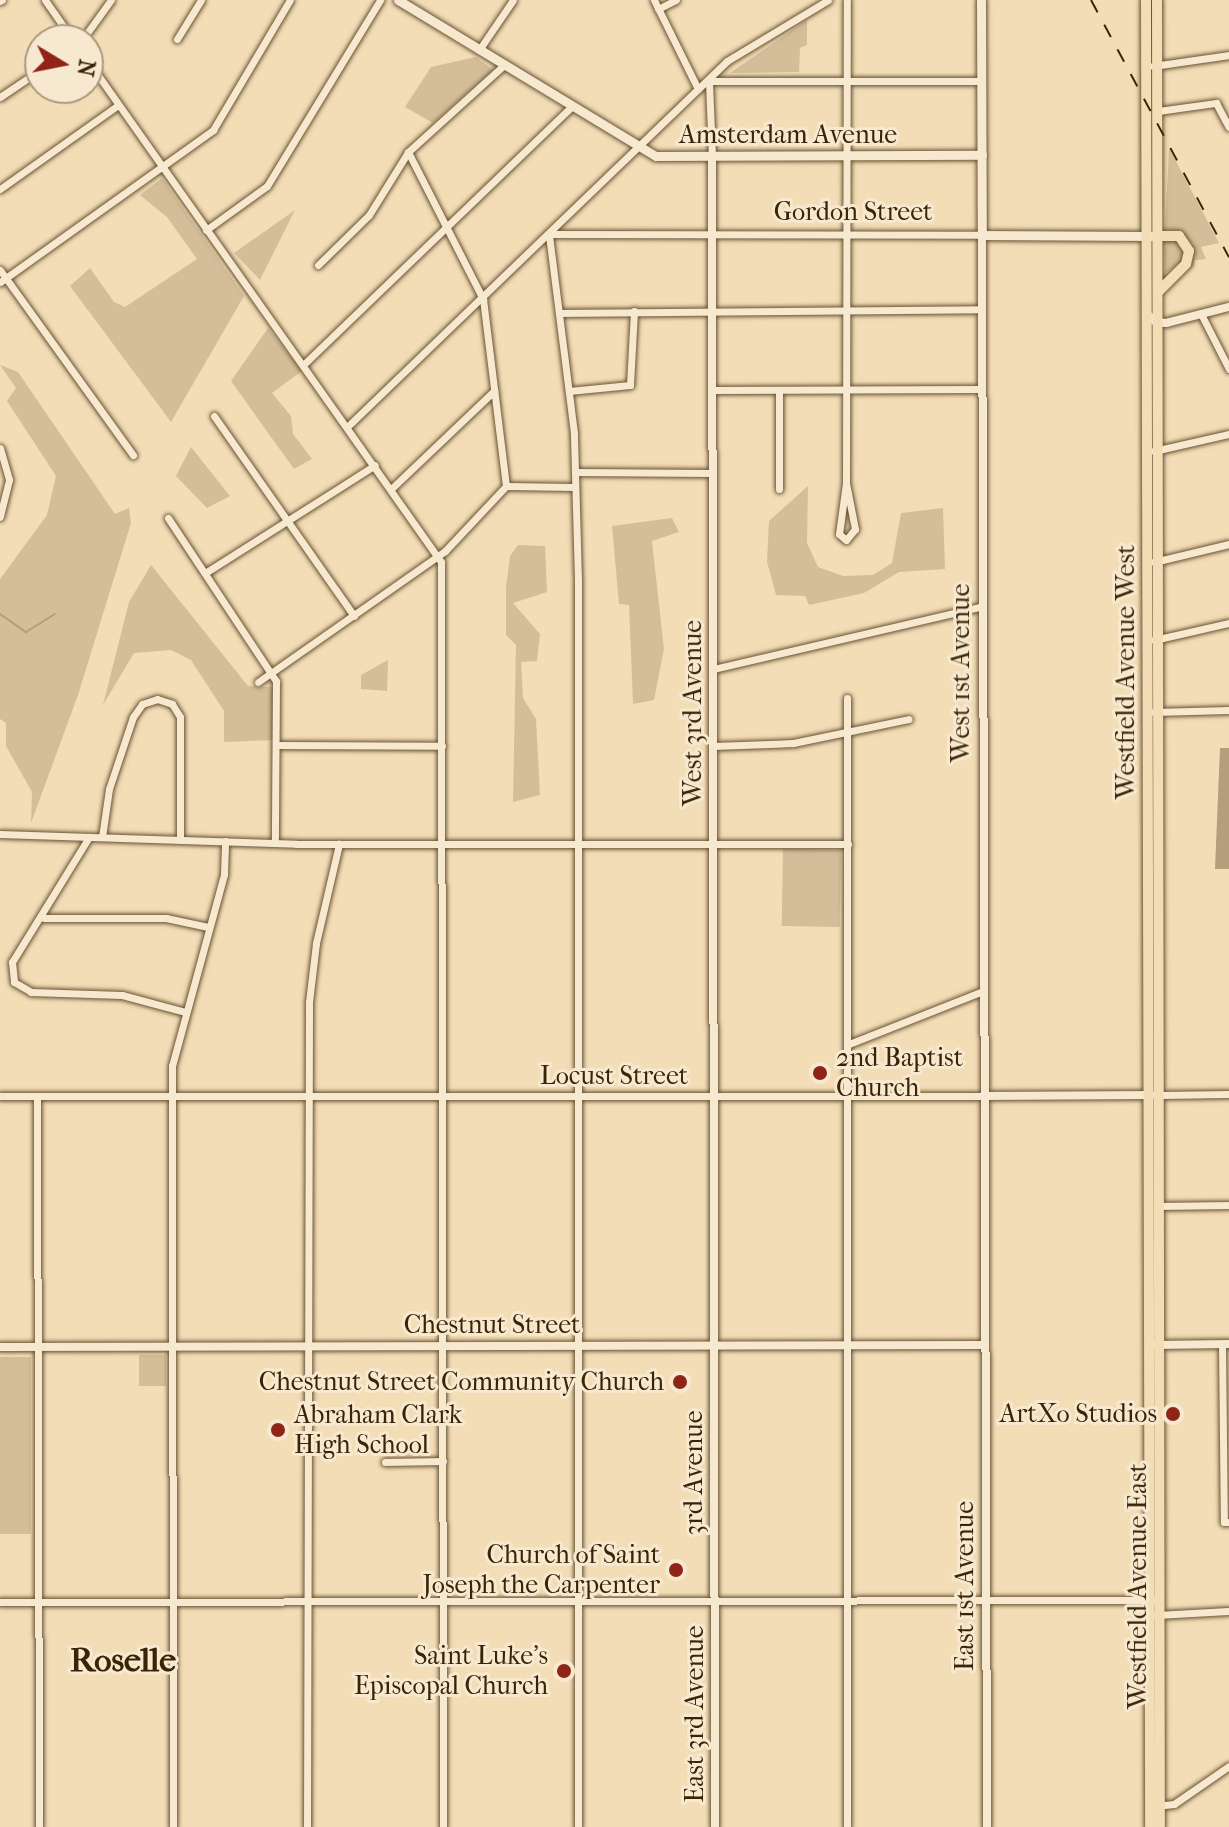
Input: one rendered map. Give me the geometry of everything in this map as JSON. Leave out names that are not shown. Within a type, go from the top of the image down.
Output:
[{"type":"main road","name":"Amsterdam Avenue","points":[[398,0],[656,156],[847,159],[982,155]]},
{"type":"main road","name":"West 1st Avenue","points":[[981,0],[982,235]]},
{"type":"main road","name":"Westfield Avenue West","points":[[1146,0],[1158,111],[1147,314],[1153,451]]},
{"type":"main road","name":"Westfield Avenue West","points":[[1154,1345],[1153,451],[1158,296],[1152,236],[1152,66],[1157,0]]},
{"type":"main road","name":"Gordon Street","points":[[982,235],[1152,236]]},
{"type":"main road","points":[[1152,236],[1179,236],[1189,251],[1186,264],[1166,278],[1158,296]]},
{"type":"main road","name":"Westfield Avenue West","points":[[1154,1095],[1159,1206],[1154,1345]]},
{"type":"main road","name":"Westfield Avenue East","points":[[1150,1827],[1155,1806],[1154,1345]]},
{"type":"main road","name":"Westfield Avenue East","points":[[1155,1806],[1160,1827]]},
{"type":"street","points":[[45,0],[62,24]]},
{"type":"street","points":[[94,24],[111,0]]},
{"type":"street","points":[[177,39],[201,0]]},
{"type":"street","points":[[3,280],[213,130],[290,0]]},
{"type":"street","points":[[206,230],[267,186],[380,0]]},
{"type":"street","points":[[479,50],[513,0]]},
{"type":"street","points":[[654,0],[698,89]]},
{"type":"street","points":[[658,9],[676,0]]},
{"type":"street","points":[[348,426],[727,61],[828,0]]},
{"type":"street","points":[[846,483],[855,529],[846,540],[839,534],[846,483],[847,0]]},
{"type":"street","points":[[1152,66],[1229,55]]},
{"type":"street","points":[[318,265],[360,227],[408,152],[504,65]]},
{"type":"street","points":[[0,97],[24,81]]},
{"type":"street","points":[[709,81],[982,81]]},
{"type":"street","name":"West 3rd Avenue","points":[[709,81],[712,157],[714,1345]]},
{"type":"street","points":[[104,84],[439,556],[444,1345],[443,1827]]},
{"type":"street","points":[[1158,111],[1216,103],[1229,127]]},
{"type":"street","points":[[0,189],[118,105]]},
{"type":"street","points":[[304,364],[572,106]]},
{"type":"street","points":[[408,152],[482,298],[506,486]]},
{"type":"street","points":[[549,234],[569,391],[575,472],[578,1827]]},
{"type":"street","name":"Gordon Street","points":[[549,234],[982,235]]},
{"type":"street","name":"West 1st Avenue","points":[[982,235],[984,1345]]},
{"type":"street","points":[[0,270],[3,280],[133,455]]},
{"type":"street","points":[[1147,314],[1158,323],[1229,307]]},
{"type":"street","points":[[559,313],[712,309],[982,309]]},
{"type":"street","points":[[569,391],[630,385],[634,311]]},
{"type":"street","points":[[1201,314],[1229,369]]},
{"type":"street","points":[[712,390],[982,389]]},
{"type":"street","points":[[779,390],[779,489]]},
{"type":"street","points":[[392,488],[494,391]]},
{"type":"street","points":[[214,416],[354,616]]},
{"type":"street","points":[[1153,451],[1229,434]]},
{"type":"street","points":[[0,448],[9,480],[0,517]]},
{"type":"street","points":[[205,573],[375,465]]},
{"type":"street","points":[[575,472],[712,473]]},
{"type":"street","points":[[258,682],[439,556],[506,486],[575,487]]},
{"type":"street","points":[[168,518],[273,672],[275,843]]},
{"type":"street","points":[[1153,562],[1229,544]]},
{"type":"street","points":[[713,669],[983,606]]},
{"type":"street","points":[[1153,640],[1229,623]]},
{"type":"street","points":[[847,698],[847,1827]]},
{"type":"street","points":[[102,837],[109,789],[133,717],[142,704],[157,699],[172,704],[180,717],[180,840]]},
{"type":"street","points":[[1153,712],[1229,710]]},
{"type":"street","points":[[713,746],[793,743],[909,719]]},
{"type":"street","points":[[276,745],[442,746]]},
{"type":"street","points":[[0,834],[339,844],[848,844]]},
{"type":"street","points":[[89,837],[44,918],[12,962],[11,976],[17,985],[36,992],[122,995],[185,1012]]},
{"type":"street","points":[[173,1827],[172,1062],[224,874],[225,841]]},
{"type":"street","points":[[307,1827],[304,1601],[308,1096],[316,943],[339,844]]},
{"type":"street","points":[[44,918],[166,918],[208,927]]},
{"type":"street","points":[[849,1044],[983,991]]},
{"type":"street","name":"Locust Street","points":[[0,1096],[1229,1094]]},
{"type":"street","points":[[37,1096],[39,1827]]},
{"type":"street","points":[[1159,1206],[1229,1205]]},
{"type":"street","points":[[1154,1345],[1226,1344],[1224,1522],[1229,1522]]},
{"type":"street","name":"3rd Avenue","points":[[714,1345],[714,1601]]},
{"type":"street","name":"Chestnut Street","points":[[0,1347],[984,1345]]},
{"type":"street","name":"East 1st Avenue","points":[[984,1345],[987,1827]]},
{"type":"street","points":[[385,1462],[443,1461]]},
{"type":"street","points":[[0,1602],[1155,1600]]},
{"type":"street","name":"East 3rd Avenue","points":[[714,1601],[715,1827]]},
{"type":"street","points":[[1155,1616],[1229,1611]]},
{"type":"street","points":[[1155,1806],[1174,1804],[1229,1766]]},
{"type":"shaded area","points":[[807,20],[807,45],[800,48],[799,72],[730,73]]},
{"type":"shaded area","points":[[476,57],[493,70],[433,123],[405,107],[431,67]]},
{"type":"shaded area","points":[[1169,148],[1219,243],[1201,247],[1206,259],[1195,260],[1194,267],[1185,271],[1193,244],[1180,231],[1165,229]]},
{"type":"shaded area","points":[[162,178],[244,296],[171,422],[70,286],[90,268],[114,302],[125,307],[197,259],[167,217],[140,195]]},
{"type":"shaded area","points":[[295,210],[260,280],[234,253]]},
{"type":"shaded area","points":[[1164,239],[1177,239],[1185,253],[1182,261],[1165,273]]},
{"type":"shaded area","points":[[268,328],[302,371],[272,393],[291,416],[293,434],[312,459],[294,469],[231,381]]},
{"type":"shaded area","points":[[0,365],[18,372],[115,514],[129,508],[131,523],[78,695],[31,823],[32,792],[6,746],[6,723],[0,719],[0,579],[47,515],[56,476],[7,401],[16,388]]},
{"type":"shaded area","points":[[191,447],[230,496],[207,508],[176,476]]},
{"type":"shaded area","points":[[808,486],[807,543],[818,567],[843,576],[873,575],[892,563],[901,513],[943,508],[945,569],[899,572],[864,593],[809,605],[805,596],[776,595],[767,562],[769,521]]},
{"type":"shaded area","points":[[672,518],[679,532],[652,541],[664,649],[654,700],[633,704],[629,605],[619,604],[612,526]]},
{"type":"shaded area","points":[[518,545],[545,546],[547,592],[513,603],[540,634],[537,661],[521,662],[523,698],[536,719],[540,795],[513,802],[516,645],[506,635],[506,587],[510,556]]},
{"type":"shaded area","points":[[151,565],[248,686],[273,687],[276,740],[224,742],[224,711],[191,660],[171,650],[134,653],[103,705],[129,602]]},
{"type":"shaded area","points":[[388,660],[387,691],[361,689],[361,675]]},
{"type":"shaded area","points":[[1220,748],[1229,748],[1229,869],[1215,869]]},
{"type":"shaded area","points":[[783,849],[841,850],[840,927],[782,926]]},
{"type":"shaded area","points":[[139,1355],[166,1355],[166,1386],[139,1386]]},
{"type":"shaded area","points":[[0,1357],[31,1357],[31,1534],[0,1534]]},
{"type":"waterway","points":[[0,614],[26,632],[55,614]]},
{"type":"railway","points":[[1091,0],[1229,257]]},
{"type":"place","name":"2nd Baptist Church","points":[[820,1073]]},
{"type":"place","name":"Chestnut Street Community Church","points":[[680,1382]]},
{"type":"place","name":"ArtXo Studios","points":[[1173,1414]]},
{"type":"place","name":"Abraham Clark High School","points":[[278,1430]]},
{"type":"place","name":"Church of Saint Joseph the Carpenter","points":[[676,1570]]},
{"type":"place","name":"Saint Luke's Episcopal Church","points":[[564,1671]]},
{"type":"district","name":"Roselle","points":[[123,1661]]}]
